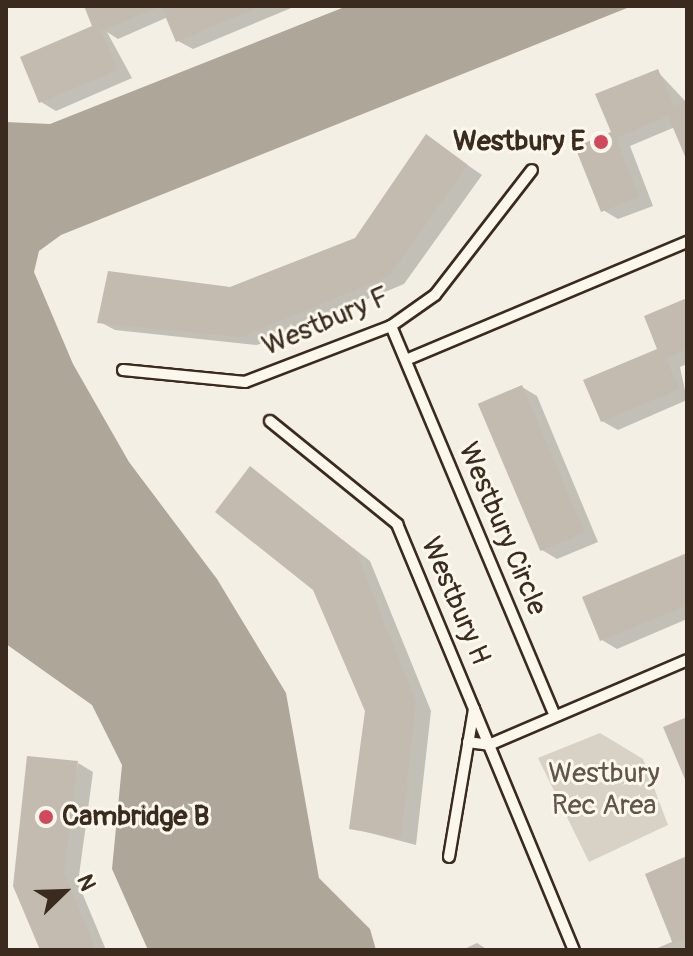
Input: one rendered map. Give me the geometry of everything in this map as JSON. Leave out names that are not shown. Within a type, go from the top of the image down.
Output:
[{"type":"lane","name":"Westbury F","points":[[123,370],[245,382],[391,326],[435,295],[532,170]]},
{"type":"lane","points":[[406,360],[687,242]]},
{"type":"lane","name":"Westbury Circle","points":[[391,326],[555,716]]},
{"type":"lane","name":"Westbury H","points":[[270,421],[397,524],[474,709],[449,857]]},
{"type":"lane","points":[[468,742],[489,745],[687,660]]},
{"type":"lane","points":[[474,709],[574,950]]},
{"type":"green space","name":"Westbury Rec Area","points":[[600,733],[643,759],[668,825],[589,862],[538,758]]},
{"type":"shaded area","points":[[347,6],[632,6],[61,235],[39,251],[34,272],[73,364],[129,462],[217,579],[286,693],[319,878],[370,929],[376,950],[148,950],[112,869],[122,765],[92,705],[6,644],[6,122],[50,124]]},
{"type":"building","points":[[84,6],[161,6],[101,31],[118,70],[39,103],[20,57],[92,26]]},
{"type":"building","points":[[161,6],[261,6],[176,42]]},
{"type":"building","name":"Westbury E","points":[[658,69],[674,106],[687,100],[687,161],[668,116],[616,138],[639,197],[601,212],[575,147],[611,132],[595,94]]},
{"type":"building","points":[[426,134],[468,165],[389,276],[241,337],[97,323],[108,271],[230,287],[355,238]]},
{"type":"building","points":[[687,298],[687,349],[666,358],[679,389],[601,422],[583,380],[657,349],[644,316]]},
{"type":"building","points":[[522,385],[585,532],[540,551],[478,404]]},
{"type":"building","points":[[250,466],[355,550],[416,701],[401,838],[349,829],[365,711],[313,590],[215,512]]},
{"type":"building","points":[[687,553],[687,605],[600,641],[582,597]]},
{"type":"building","points":[[687,717],[687,784],[663,727]]},
{"type":"building","name":"Cambridge B","points":[[27,756],[78,761],[64,873],[96,950],[40,950],[13,886]]},
{"type":"building","points":[[687,856],[687,938],[673,944],[645,874]]},
{"type":"place","name":"Westbury E","points":[[601,142]]},
{"type":"place","name":"Cambridge B","points":[[46,817]]}]
